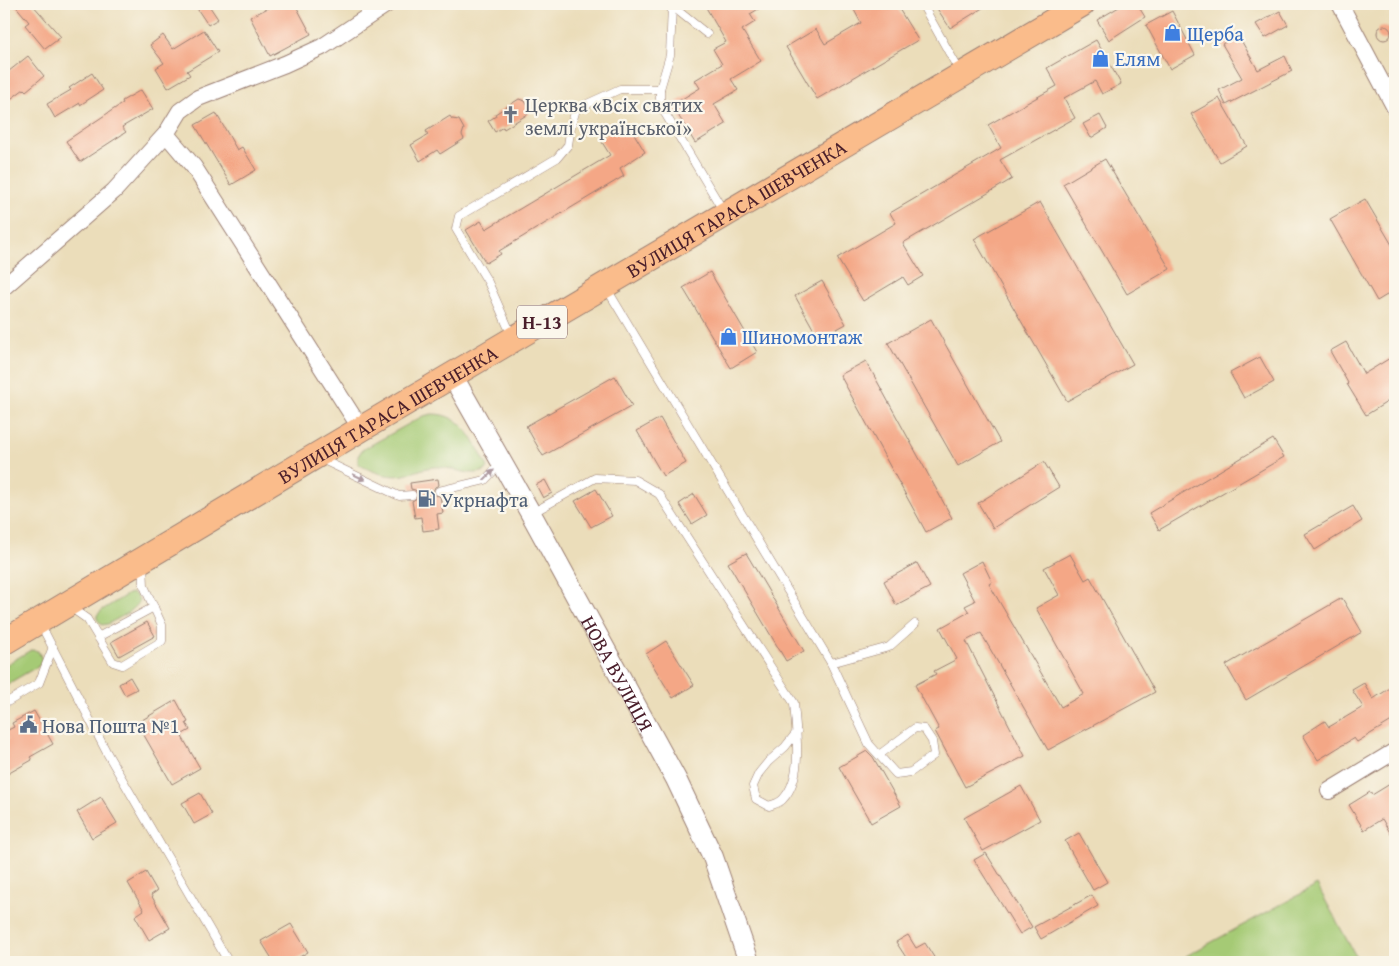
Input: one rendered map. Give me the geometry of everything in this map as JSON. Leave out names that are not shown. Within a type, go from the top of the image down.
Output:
[{"type":"main road","name":"ВУЛИЦЯ ТАРАСА ШЕВЧЕНКА","points":[[4,642],[361,429],[458,386],[513,339],[1082,4]]},
{"type":"street","points":[[4,288],[114,191],[166,134],[180,111],[198,98],[285,64],[322,47],[387,4]]},
{"type":"street","points":[[1340,4],[1390,82],[1395,108]]},
{"type":"street","points":[[166,134],[194,167],[361,429]]},
{"type":"street","name":"НОВА ВУЛИЦЯ","points":[[458,386],[531,514],[676,779],[713,857],[749,962]]},
{"type":"street","points":[[1329,791],[1395,750]]},
{"type":"lane","points":[[672,4],[707,34]]},
{"type":"lane","points":[[672,4],[670,55],[660,89],[660,105],[725,214]]},
{"type":"lane","points":[[922,4],[961,74]]},
{"type":"lane","points":[[513,339],[488,282],[456,229],[459,216],[557,158],[568,145],[576,109],[620,89],[660,89]]},
{"type":"lane","points":[[605,285],[831,664],[869,744],[896,774],[911,772],[934,755],[932,741],[924,729],[915,728],[879,755]]},
{"type":"lane","points":[[314,456],[399,496],[412,495]]},
{"type":"lane","points":[[439,491],[485,480],[501,462]]},
{"type":"lane","points":[[531,514],[594,478],[635,480],[659,494],[794,703],[796,732],[798,761],[792,784],[783,800],[769,806],[756,799],[753,786],[759,773],[785,747],[796,732]]},
{"type":"lane","points":[[66,605],[87,619],[112,662],[122,665],[162,641],[162,625],[144,586],[142,559]]},
{"type":"lane","points":[[98,638],[154,607]]},
{"type":"lane","points":[[39,621],[107,753],[228,961]]},
{"type":"lane","points":[[831,664],[889,647],[915,624]]},
{"type":"lane","points":[[4,704],[39,683],[53,647]]},
{"type":"green space","points":[[432,414],[443,415],[461,424],[473,440],[488,467],[485,471],[468,473],[435,467],[395,476],[377,473],[360,465],[358,456],[362,450],[423,416]]},
{"type":"green space","points":[[132,593],[138,597],[139,601],[136,606],[108,624],[102,625],[97,619],[97,615],[102,610]]},
{"type":"green space","points":[[31,650],[38,651],[42,659],[40,665],[4,686],[4,666]]},
{"type":"green space","points":[[1317,885],[1359,962],[1189,962],[1186,956]]},
{"type":"building","points":[[14,4],[32,4],[61,37],[45,49],[25,25],[29,22]]},
{"type":"building","points":[[194,4],[208,4],[218,19],[208,25]]},
{"type":"building","points":[[276,4],[295,4],[311,34],[270,56],[250,17]]},
{"type":"building","points":[[704,4],[767,4],[750,14],[755,22],[742,30],[761,61],[731,79],[738,90],[714,104],[726,124],[695,143],[672,105],[700,88],[695,80],[722,64],[713,49],[726,42]]},
{"type":"building","points":[[860,4],[896,4],[918,40],[817,99],[786,47],[816,29],[825,44],[861,23],[853,8]]},
{"type":"building","points":[[934,4],[989,4],[950,28]]},
{"type":"building","points":[[1124,4],[1137,4],[1145,17],[1109,40],[1097,20]]},
{"type":"building","points":[[1172,11],[1195,55],[1170,69],[1146,25]]},
{"type":"building","points":[[1280,11],[1288,25],[1265,38],[1256,24]]},
{"type":"building","points":[[1384,26],[1389,28],[1391,33],[1389,38],[1384,40],[1379,38],[1377,33],[1379,28]]},
{"type":"building","points":[[204,30],[218,52],[187,71],[190,75],[168,88],[156,68],[164,63],[150,45],[163,35],[173,49]]},
{"type":"building","points":[[1238,35],[1258,70],[1285,56],[1292,71],[1226,105],[1219,90],[1242,78],[1222,44]]},
{"type":"building","points":[[1096,40],[1121,84],[1102,94],[1095,81],[1064,98],[1075,118],[1000,160],[1012,179],[903,243],[923,276],[908,285],[903,277],[863,301],[837,258],[896,223],[890,213],[1001,148],[988,125],[1057,86],[1047,68]]},
{"type":"building","points":[[28,56],[44,76],[26,91],[24,89],[4,104],[4,75]]},
{"type":"building","points":[[92,73],[103,90],[55,118],[47,104],[71,90],[69,88]]},
{"type":"building","points":[[141,90],[153,109],[122,127],[126,132],[80,162],[66,141],[123,103],[122,101]]},
{"type":"building","points":[[1219,98],[1247,146],[1220,162],[1191,114]]},
{"type":"building","name":"Церква «Всіх святих землі української»","points":[[519,99],[525,101],[529,108],[528,114],[504,129],[503,127],[495,132],[488,121],[496,116],[495,114]]},
{"type":"building","points":[[216,113],[237,150],[242,147],[256,170],[231,185],[195,125]]},
{"type":"building","points":[[1100,115],[1107,128],[1091,138],[1083,124]]},
{"type":"building","points":[[450,116],[452,119],[459,120],[464,129],[462,135],[464,139],[440,154],[437,150],[420,161],[411,145],[428,135],[426,131]]},
{"type":"building","points":[[627,122],[645,152],[620,168],[624,176],[499,251],[501,254],[486,263],[466,230],[481,221],[486,229],[610,155],[600,139]]},
{"type":"building","points":[[1105,159],[1170,269],[1127,294],[1063,184]]},
{"type":"building","points":[[1365,199],[1395,250],[1395,290],[1377,301],[1330,219]]},
{"type":"building","points":[[1040,202],[1133,364],[1067,401],[974,239]]},
{"type":"building","points":[[710,272],[757,352],[731,368],[683,288]]},
{"type":"building","points":[[822,281],[846,324],[819,339],[795,296]]},
{"type":"building","points":[[931,319],[1000,442],[958,466],[888,343]]},
{"type":"building","points":[[1346,342],[1364,374],[1395,355],[1395,397],[1366,415],[1330,351]]},
{"type":"building","points":[[1260,357],[1274,382],[1244,398],[1230,373]]},
{"type":"building","points":[[866,361],[952,518],[926,532],[840,375]]},
{"type":"building","points":[[615,376],[632,406],[543,456],[526,426]]},
{"type":"building","points":[[660,418],[686,463],[663,476],[637,431]]},
{"type":"building","points":[[1273,439],[1284,457],[1159,530],[1149,513]]},
{"type":"building","points":[[1044,462],[1059,487],[993,528],[978,503]]},
{"type":"building","points":[[438,479],[439,485],[435,487],[433,492],[435,495],[440,496],[443,513],[437,514],[439,529],[423,531],[421,517],[415,518],[412,501],[417,498],[418,494],[415,490],[411,489],[410,483]]},
{"type":"building","points":[[545,480],[552,493],[543,498],[536,485]]},
{"type":"building","points":[[596,489],[612,516],[591,527],[575,501]]},
{"type":"building","points":[[694,494],[707,515],[692,524],[679,504]]},
{"type":"building","points":[[1353,506],[1362,521],[1315,550],[1305,534]]},
{"type":"building","points":[[746,553],[804,651],[786,661],[728,563]]},
{"type":"building","points":[[1070,554],[1085,580],[1090,577],[1155,692],[1048,750],[981,633],[966,641],[1025,756],[965,787],[935,731],[939,729],[915,685],[936,674],[934,671],[957,659],[940,628],[969,612],[965,606],[975,601],[960,573],[982,561],[992,582],[989,584],[1061,707],[1084,694],[1036,608],[1059,595],[1044,568]]},
{"type":"building","points":[[917,563],[930,587],[896,605],[884,581]]},
{"type":"building","points":[[1342,598],[1362,632],[1246,700],[1226,665]]},
{"type":"building","points":[[147,622],[155,636],[119,656],[111,642]]},
{"type":"building","points":[[666,641],[694,685],[673,698],[646,654]]},
{"type":"building","points":[[130,677],[137,689],[125,695],[119,684]]},
{"type":"building","points":[[1364,683],[1373,699],[1395,685],[1395,719],[1357,742],[1354,738],[1318,760],[1303,735],[1325,721],[1329,727],[1363,707],[1352,690]]},
{"type":"building","points":[[176,700],[188,722],[186,723],[190,730],[181,735],[200,768],[172,784],[137,723]]},
{"type":"building","points":[[34,711],[53,744],[30,757],[32,760],[4,776],[4,742],[8,739],[4,732],[14,727],[12,723]]},
{"type":"building","points":[[867,751],[873,757],[901,806],[871,823],[839,767]]},
{"type":"building","points":[[1395,781],[1395,841],[1382,819],[1364,830],[1349,805],[1370,792],[1372,795]]},
{"type":"building","points":[[1021,786],[1040,820],[983,851],[964,818]]},
{"type":"building","points":[[200,793],[212,814],[194,824],[182,803]]},
{"type":"building","points":[[101,797],[117,823],[92,838],[77,812]]},
{"type":"building","points":[[1079,833],[1107,882],[1093,890],[1065,841]]},
{"type":"building","points":[[986,853],[1032,927],[1020,934],[974,860]]},
{"type":"building","points":[[146,872],[157,891],[151,895],[170,928],[149,940],[135,916],[144,910],[128,883]]},
{"type":"building","points":[[1092,895],[1098,906],[1041,939],[1034,927]]},
{"type":"building","points":[[291,924],[308,952],[291,962],[274,962],[261,941]]},
{"type":"building","points":[[908,935],[916,948],[925,943],[937,962],[909,962],[896,942]]},
{"type":"place","name":"Щерба","points":[[1173,33]]},
{"type":"place","name":"Елям","points":[[1101,58]]},
{"type":"place","name":"Церква «Всіх святих землі української»","points":[[511,115]]},
{"type":"place","name":"Шиномонтаж","points":[[728,336]]},
{"type":"place","name":"Укрнафта","points":[[427,499]]},
{"type":"place","name":"Нова Пошта №1","points":[[28,725]]}]
